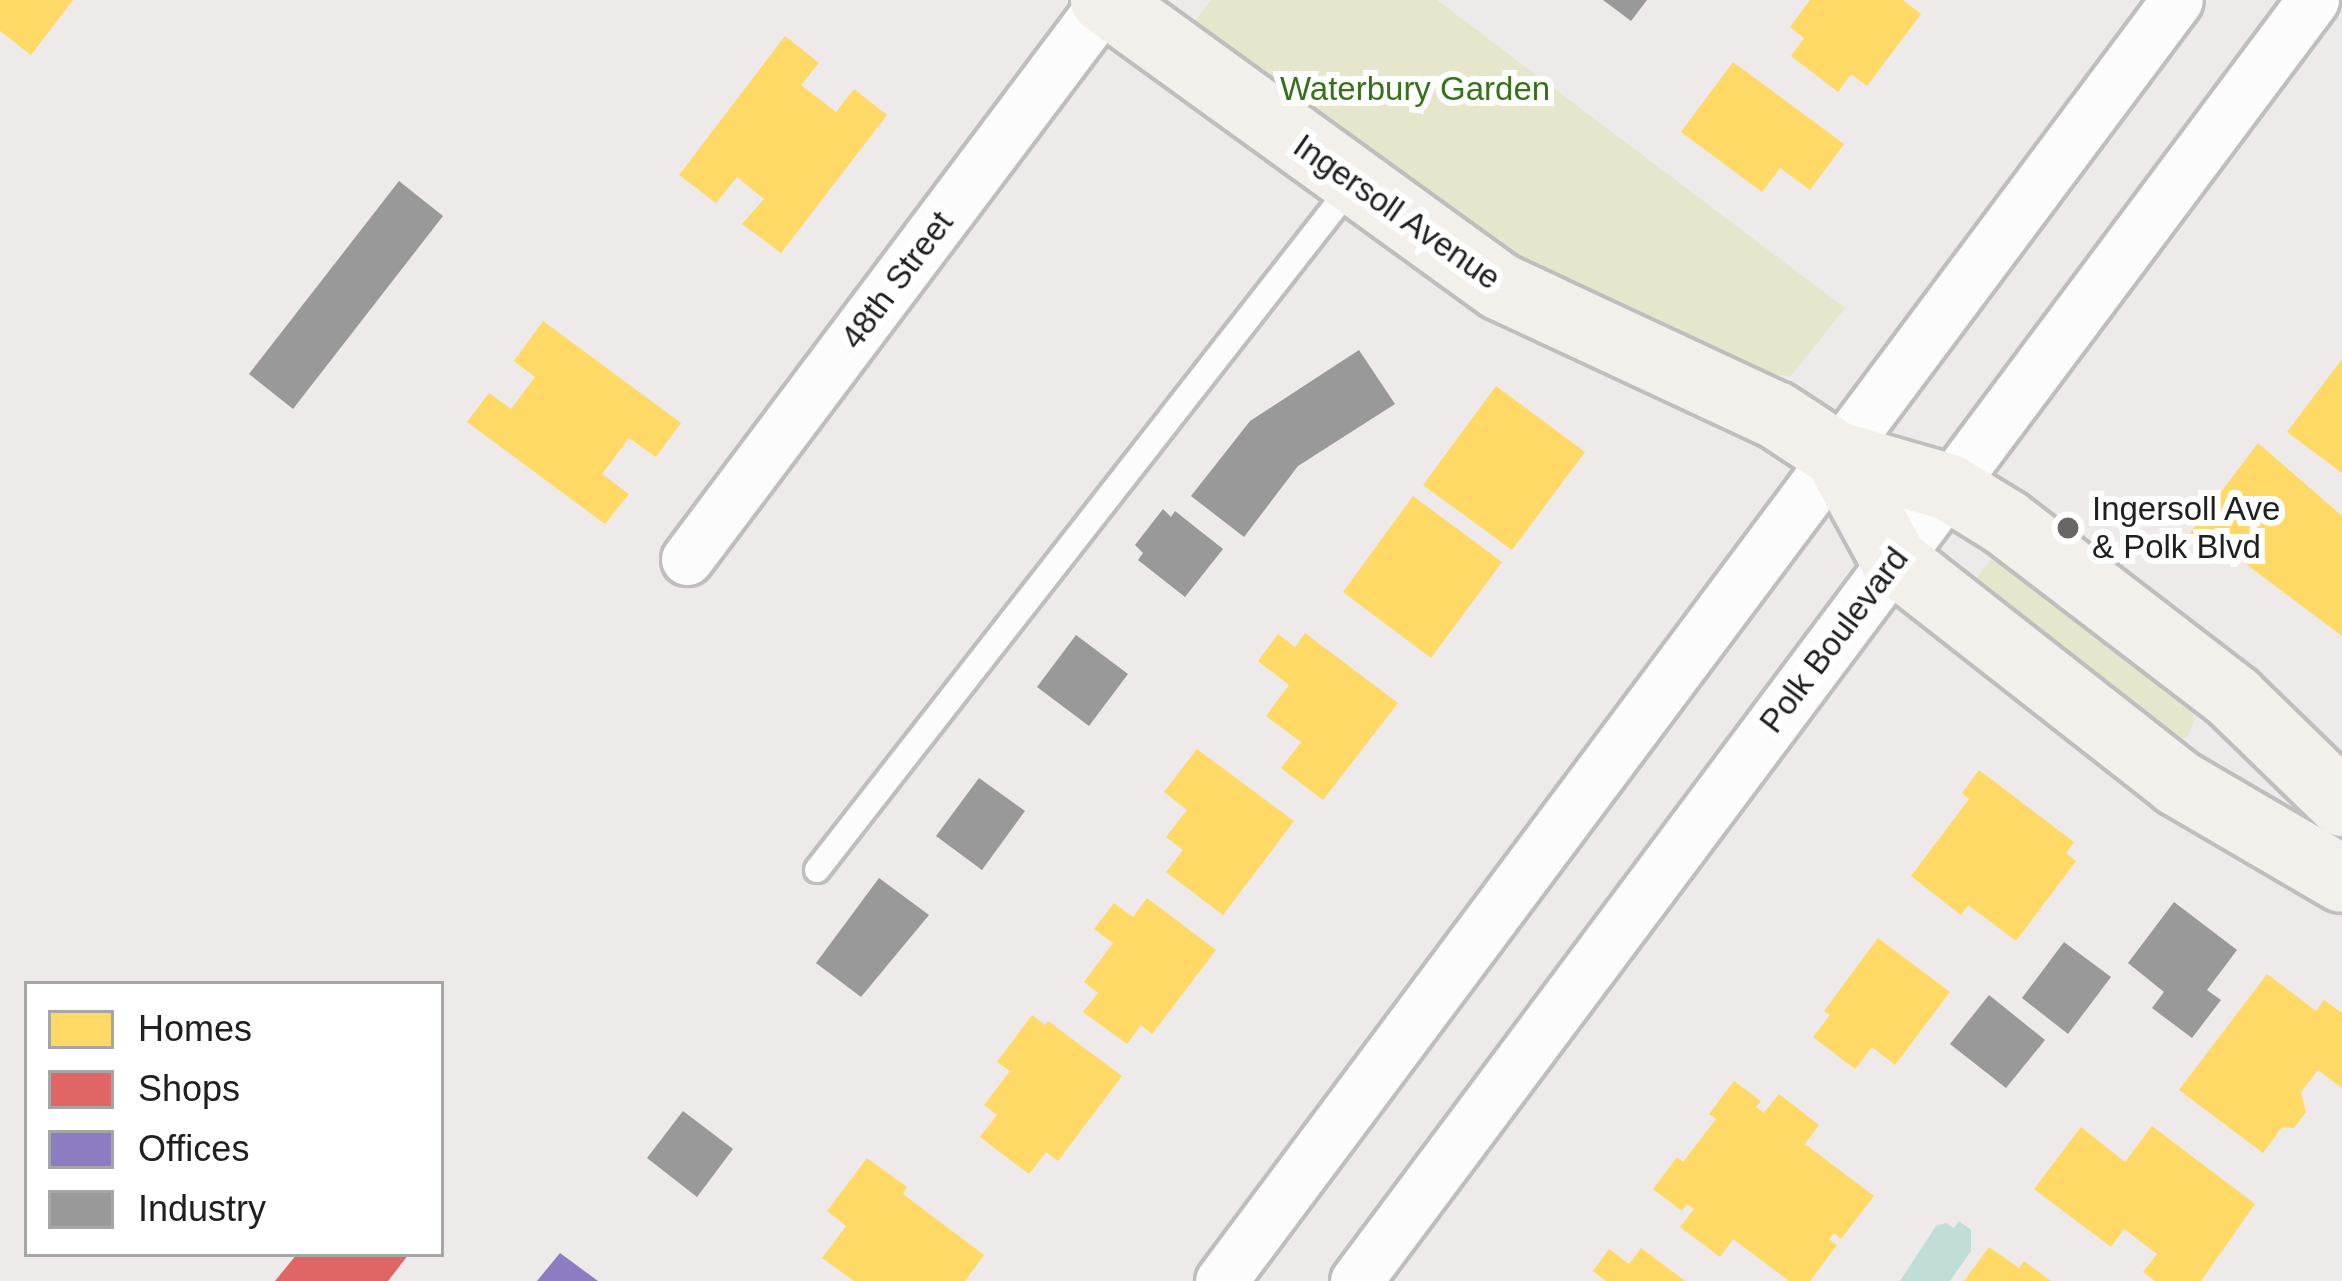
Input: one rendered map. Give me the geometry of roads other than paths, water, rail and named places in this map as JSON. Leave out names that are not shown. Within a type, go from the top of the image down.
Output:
[{"type":"main road","name":"Ingersoll Avenue","points":[[1117,4],[1354,184],[1501,287],[1776,415],[1837,455],[1948,488],[2005,522],[2234,698],[2342,802]]},
{"type":"main road","name":"Ingersoll Avenue","points":[[1837,455],[1894,560],[2178,783],[2342,878]]},
{"type":"street","points":[[1222,1281],[2177,0]]},
{"type":"street","name":"Polk Boulevard","points":[[1356,1281],[2313,0]]},
{"type":"street","name":"48th Street","points":[[687,559],[1117,4]]},
{"type":"lane","points":[[817,870],[1354,184]]},
{"type":"water","points":[[1959,1221],[1971,1230],[1971,1251],[1950,1281],[1900,1281],[1936,1226],[1946,1223],[1954,1228]]},
{"type":"place","name":"Ingersoll Ave & Polk Blvd","points":[[2068,528]]},
{"type":"park label","name":"Waterbury Garden","points":[[1415,89]]}]
